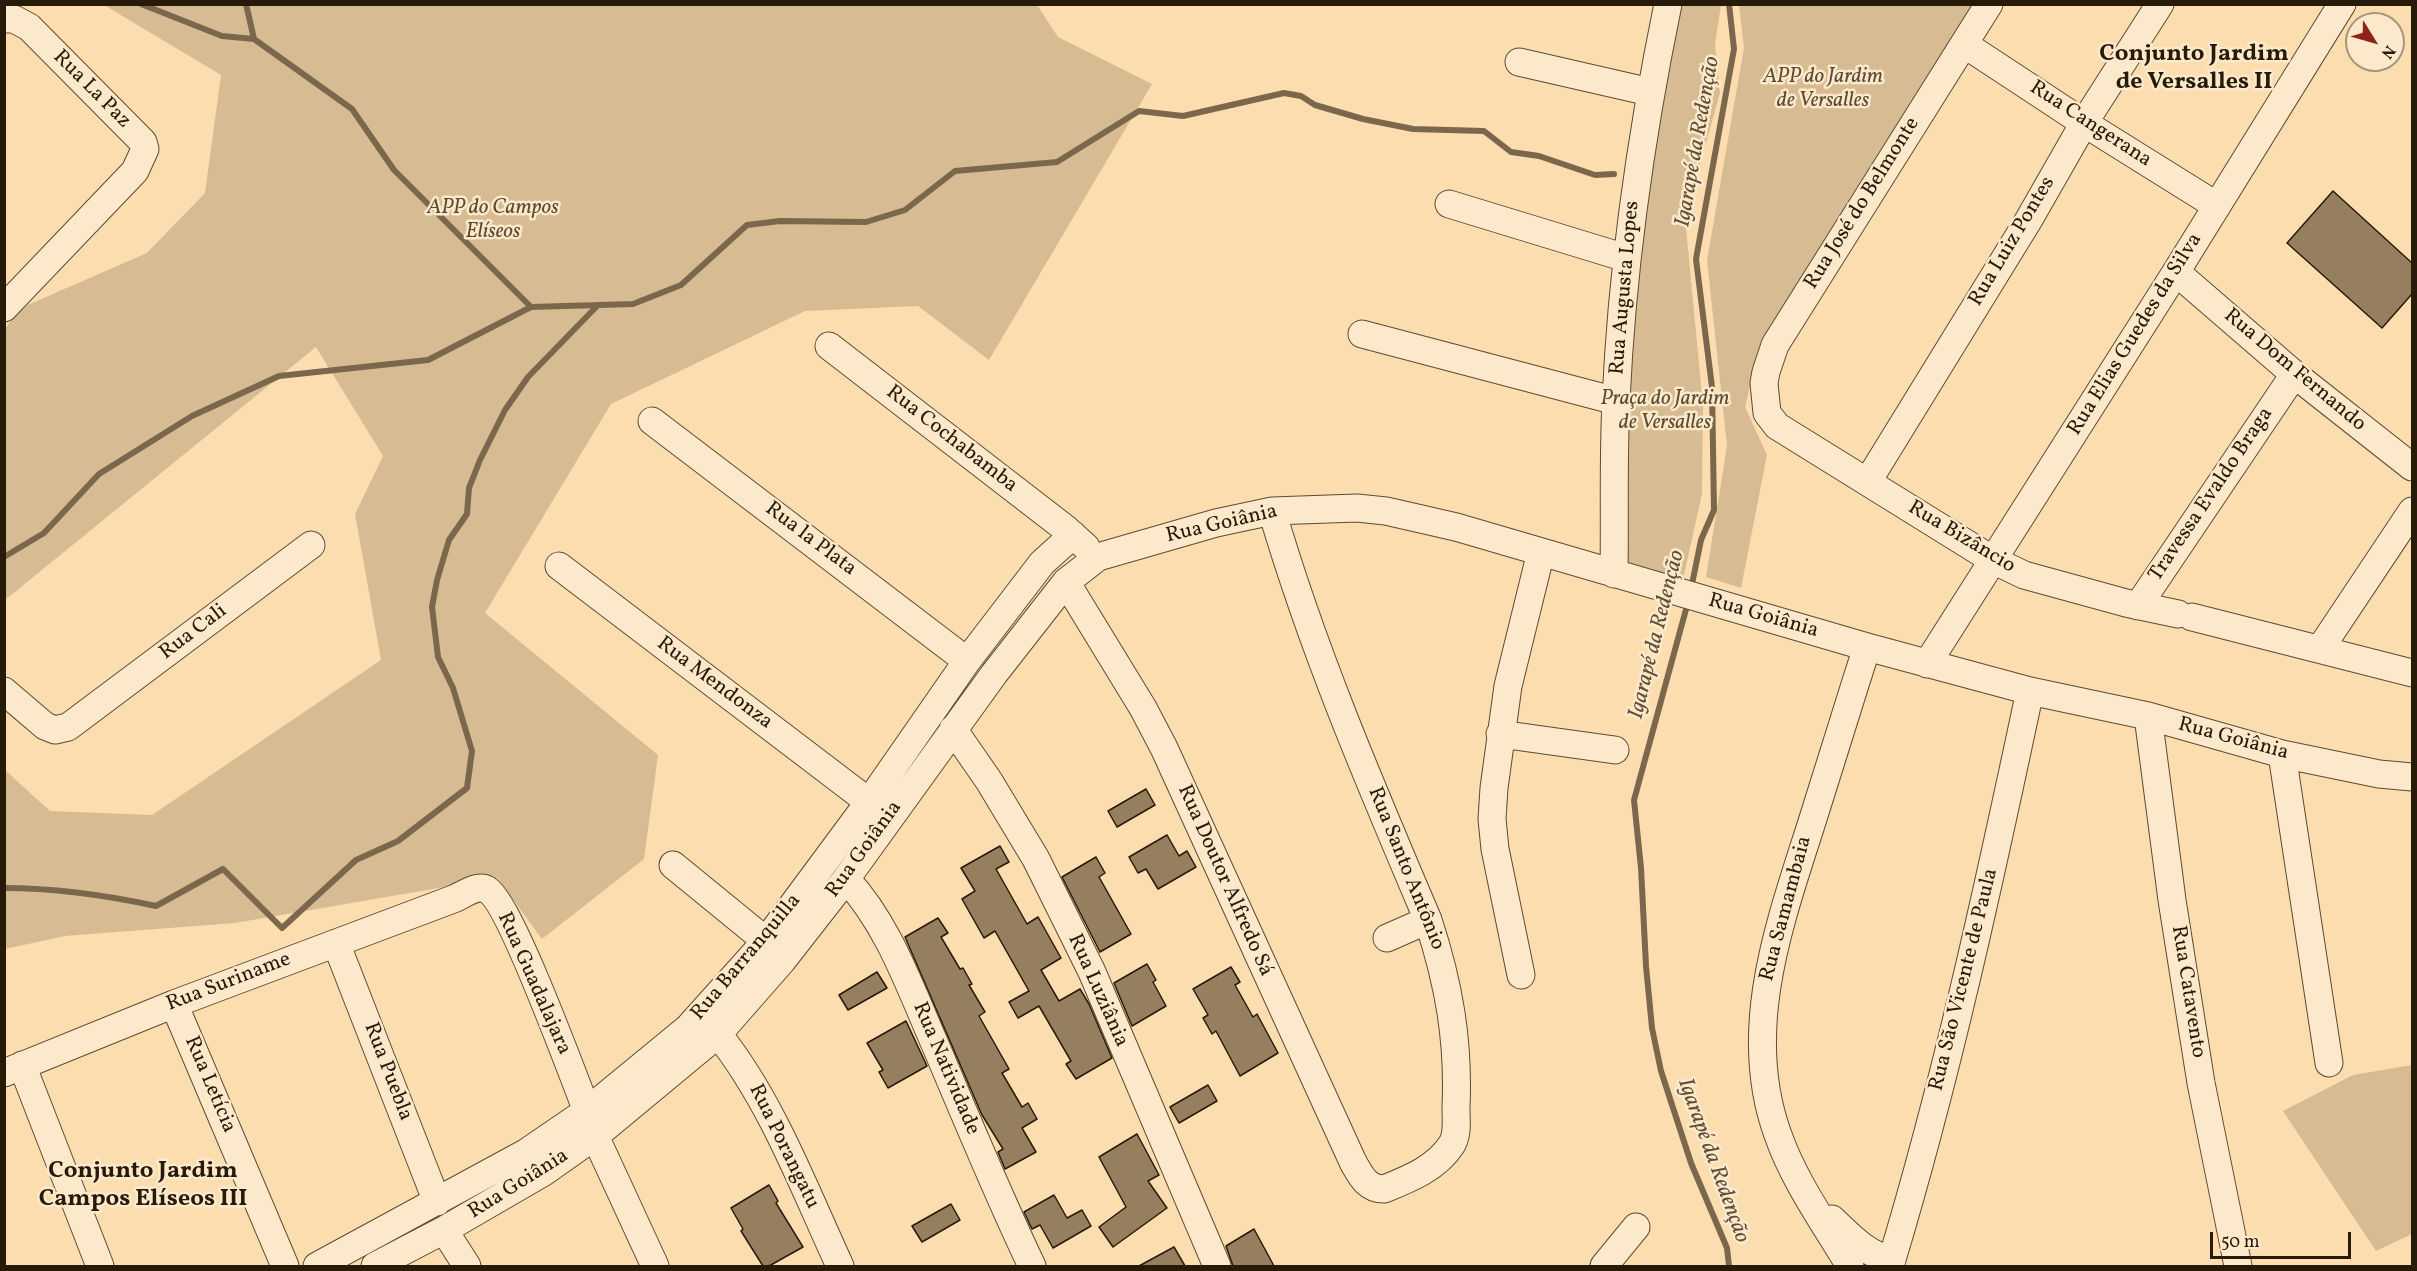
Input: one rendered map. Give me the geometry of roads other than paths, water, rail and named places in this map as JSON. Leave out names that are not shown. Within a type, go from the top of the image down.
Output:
[{"type":"street","name":"Rua Augusta Lopes","points":[[1614,574],[1616,401],[1626,258],[1650,92],[1668,4]]},
{"type":"street","name":"Rua José do Belmonte","points":[[1767,413],[1766,372],[1775,345],[1989,4]]},
{"type":"street","name":"Rua Luiz Pontes","points":[[1868,481],[2028,220],[2084,123],[2160,4]]},
{"type":"street","name":"Rua Elias Guedes da Silva","points":[[1927,664],[2176,272],[2342,4]]},
{"type":"street","name":"Rua La Paz","points":[[4,19],[14,19],[29,27],[143,142],[145,149],[140,163],[4,308]]},
{"type":"street","name":"Rua Cangerana","points":[[1964,44],[2084,123],[2217,206]]},
{"type":"street","points":[[1520,62],[1650,92]]},
{"type":"street","points":[[1449,204],[1626,258]]},
{"type":"street","name":"Rua Dom Fernando","points":[[2176,272],[2294,374],[2412,467]]},
{"type":"street","points":[[1362,334],[1616,401]]},
{"type":"street","name":"Rua Cochabamba","points":[[829,346],[1073,535],[1098,557]]},
{"type":"street","name":"Travessa Evaldo Braga","points":[[2138,606],[2287,385]]},
{"type":"street","name":"Rua Bizâncio","points":[[1767,413],[1785,431],[1993,560],[2024,575],[2138,606],[2185,615],[2412,673]]},
{"type":"street","name":"Rua la Plata","points":[[652,421],[968,661]]},
{"type":"street","name":"Rua Goiânia","points":[[375,1266],[444,1230],[544,1172],[591,1124],[704,1036],[782,960],[846,879],[953,729],[1066,582],[1098,557],[1191,529],[1272,511],[1374,509],[1456,527],[2030,692],[2148,716],[2282,754],[2379,774],[2412,777]]},
{"type":"street","name":"Rua Santo Antônio","points":[[1272,511],[1294,586],[1312,636],[1428,920],[1451,1003],[1457,1054],[1455,1136],[1444,1155],[1424,1170],[1384,1189],[1370,1186]]},
{"type":"street","points":[[2320,649],[2412,511]]},
{"type":"street","name":"Rua Barranquilla","points":[[704,1036],[766,941],[869,802],[968,661],[1042,563],[1073,535]]},
{"type":"street","name":"Rua Cali","points":[[4,691],[45,726],[55,730],[68,727],[311,545]]},
{"type":"street","points":[[1521,975],[1495,849],[1492,819],[1500,734],[1510,676],[1541,552]]},
{"type":"street","name":"Rua Mendonza","points":[[559,566],[869,802]]},
{"type":"street","name":"Rua Doutor Alfredo Sá","points":[[1066,582],[1143,708],[1164,748],[1348,1152],[1360,1175],[1370,1186]]},
{"type":"street","name":"Rua Samambaia","points":[[1850,1266],[1785,1152],[1772,1115],[1764,1072],[1763,1002],[1777,931],[1867,647]]},
{"type":"street","name":"Rua São Vicente de Paula","points":[[1891,1263],[1935,1103],[1977,933],[2030,692]]},
{"type":"street","name":"Rua Catavento","points":[[2148,716],[2172,900],[2199,1072],[2238,1266]]},
{"type":"street","name":"Rua Luziânia","points":[[953,729],[989,781],[1036,859],[1092,972],[1216,1266]]},
{"type":"street","points":[[1500,734],[1615,750]]},
{"type":"street","points":[[2282,754],[2330,1063]]},
{"type":"street","points":[[673,865],[766,941]]},
{"type":"street","name":"Rua Natividade","points":[[846,879],[865,899],[876,916],[905,974],[1032,1266]]},
{"type":"street","name":"Rua Guadalajara","points":[[456,898],[478,888],[485,888],[492,894],[507,918],[591,1124]]},
{"type":"street","name":"Rua Suriname","points":[[13,1069],[174,1004],[456,898]]},
{"type":"street","points":[[1387,938],[1428,920]]},
{"type":"street","name":"Rua Puebla","points":[[336,943],[437,1202]]},
{"type":"street","name":"Rua Letícia","points":[[174,1004],[285,1266]]},
{"type":"street","name":"Rua Porangatu","points":[[704,1036],[733,1053],[762,1100],[840,1266]]},
{"type":"street","points":[[13,1069],[100,1266]]},
{"type":"street","points":[[317,1266],[527,1152],[591,1124],[655,1266]]},
{"type":"street","points":[[1811,1200],[1863,1247],[1891,1263]]},
{"type":"street","points":[[1604,1266],[1636,1227]]},
{"type":"street","points":[[444,1230],[466,1266]]},
{"type":"waterway","points":[[141,4],[222,36],[254,39],[352,109],[394,170],[531,307]]},
{"type":"waterway","points":[[246,4],[254,39]]},
{"type":"waterway","name":"Igarapé da Redenção","points":[[1691,589],[1701,540],[1714,510],[1712,387],[1696,259],[1734,49],[1729,4]]},
{"type":"waterway","points":[[4,557],[44,533],[99,474],[192,416],[279,376],[428,360],[531,307],[633,304],[681,285],[747,225],[780,221],[866,222],[905,210],[955,171],[1057,162],[1139,111],[1183,116],[1284,93],[1301,96],[1315,105],[1363,119],[1413,129],[1484,131],[1511,152],[1539,156],[1595,175],[1614,174]]},
{"type":"waterway","points":[[4,888],[80,893],[156,906],[223,869],[282,928],[356,860],[398,841],[467,788],[472,751],[453,688],[438,657],[432,607],[437,580],[449,540],[467,514],[469,488],[480,460],[505,410],[528,377],[598,305]]},
{"type":"waterway","name":"Igarapé da Redenção","points":[[1688,602],[1634,800],[1652,1028],[1661,1071],[1691,1163],[1727,1248],[1729,1266]]},
{"type":"district","name":"Conjunto Jardim de Versalles II","points":[[2194,70]]},
{"type":"district","name":"Conjunto Jardim Campos Elíseos III","points":[[143,1187]]},
{"type":"park label","name":"APP do Jardim de Versalles","points":[[1823,90]]},
{"type":"park label","name":"APP do Campos Elíseos","points":[[493,221]]},
{"type":"park label","name":"Praça do Jardim de Versalles","points":[[1665,412]]}]
